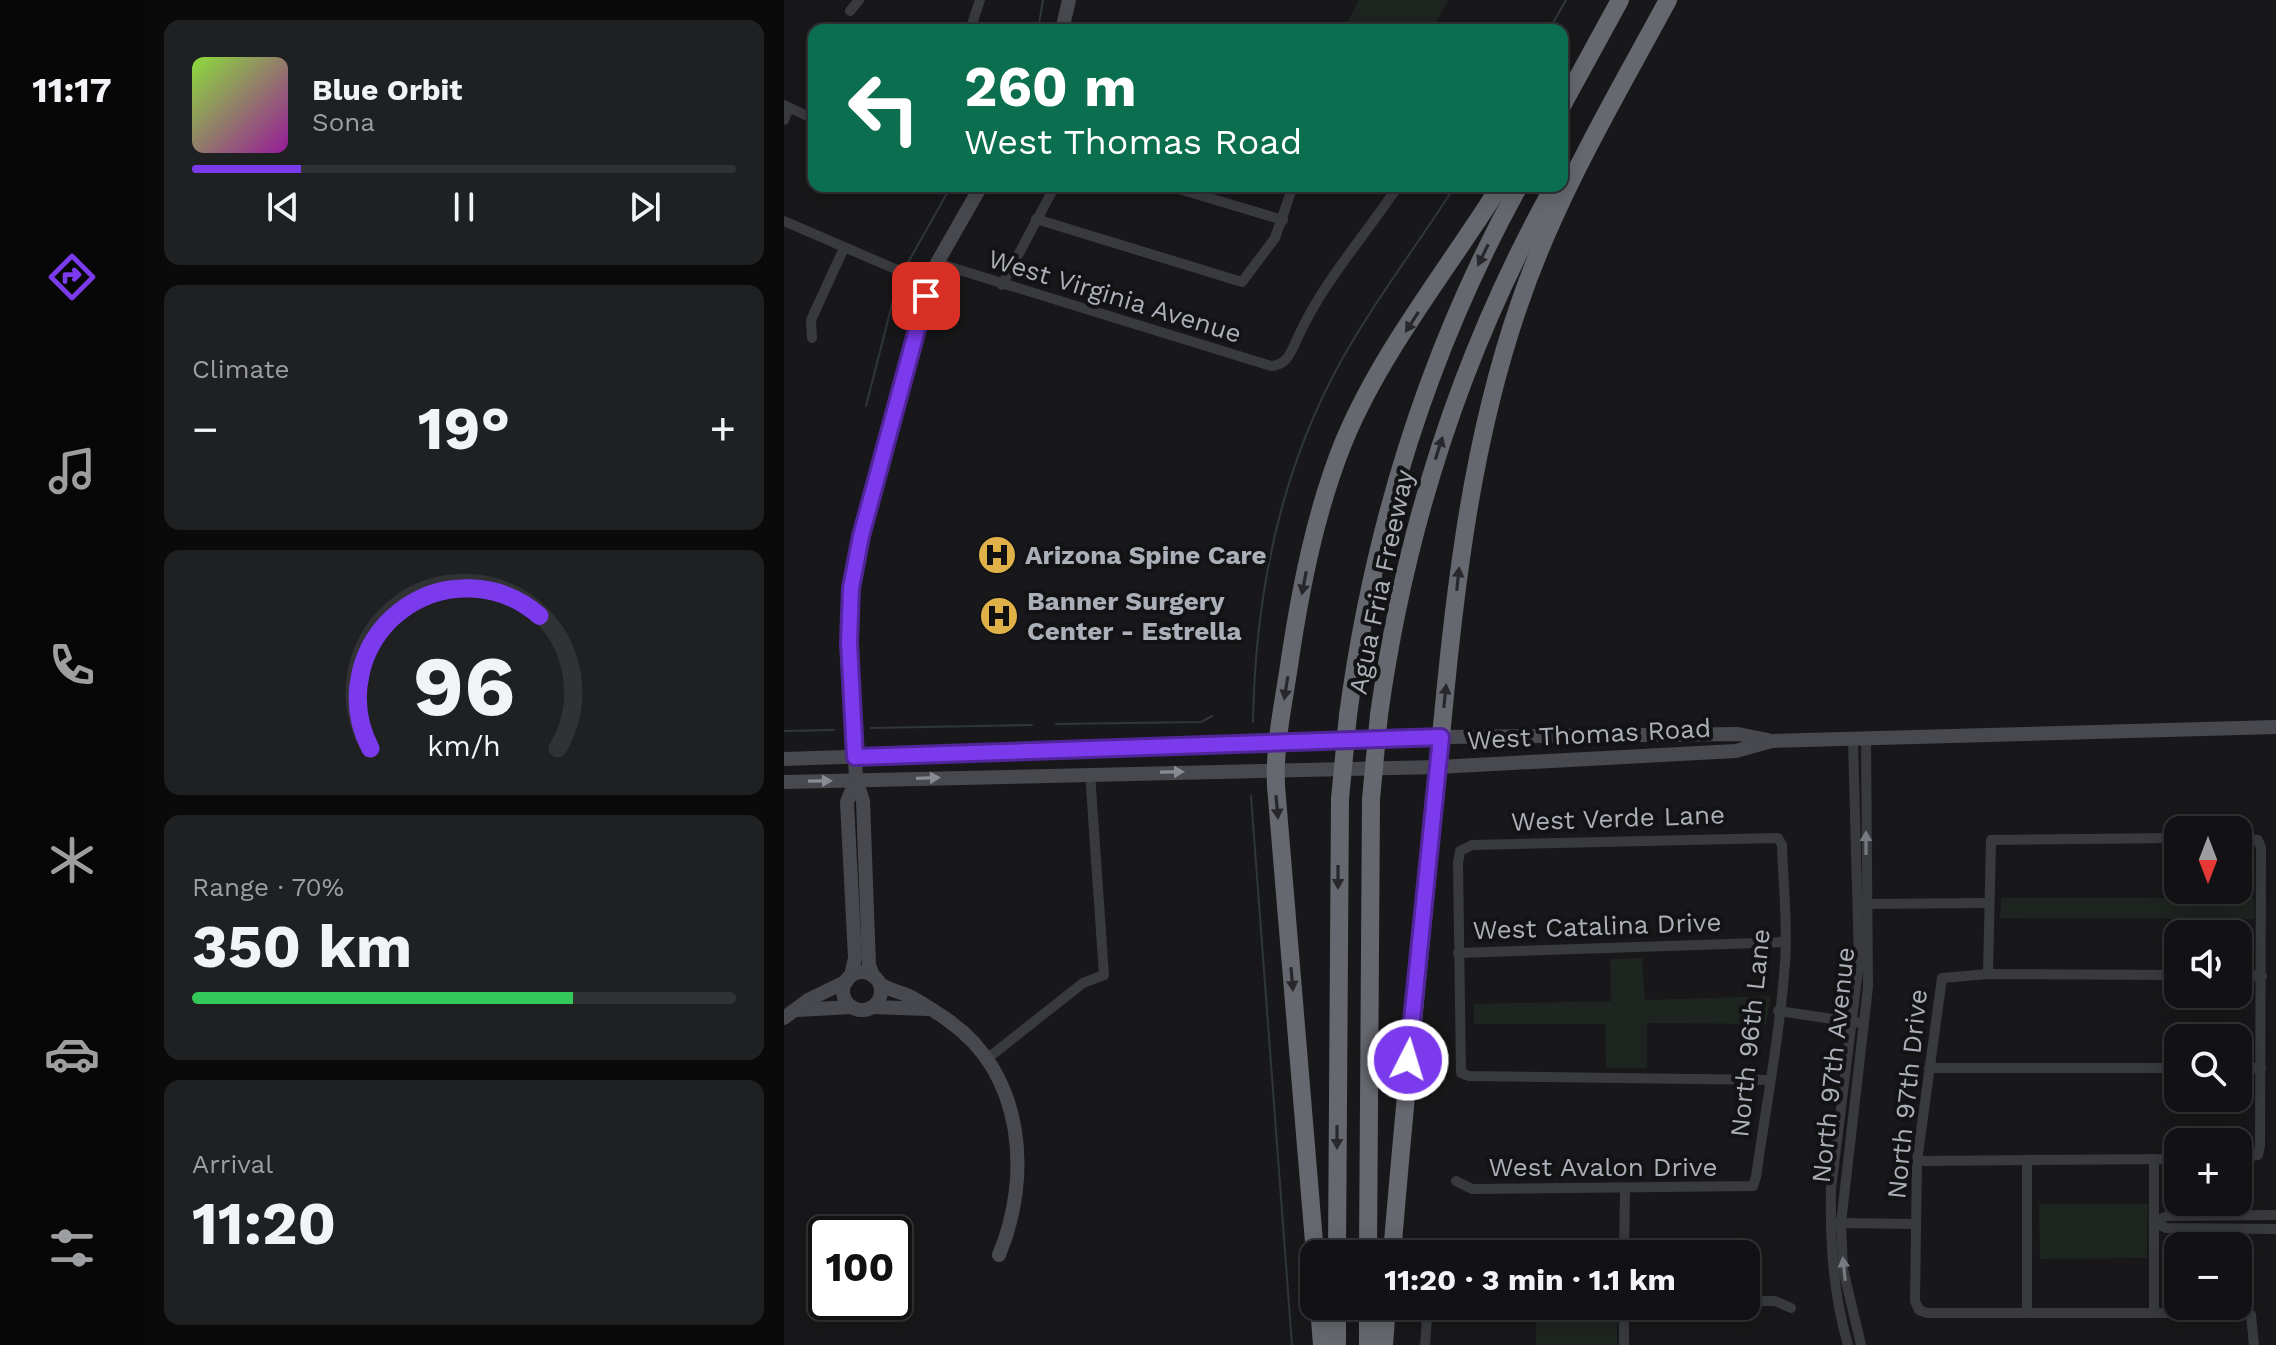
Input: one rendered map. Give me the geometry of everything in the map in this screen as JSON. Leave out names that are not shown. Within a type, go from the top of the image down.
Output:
[{"type":"highway","points":[[1568,73],[1611,0]]},
{"type":"highway","points":[[1568,95],[1620,0]]},
{"type":"highway","points":[[1568,160],[1657,0]]},
{"type":"highway","points":[[1568,183],[1668,0]]},
{"type":"highway","points":[[1314,1240],[1275,770],[1305,576],[1325,495],[1345,440],[1380,372],[1496,192]]},
{"type":"highway","name":"Agua Fria Freeway","points":[[1337,1240],[1340,799],[1348,715],[1372,574],[1411,432],[1462,300],[1516,192]]},
{"type":"highway","name":"Agua Fria Freeway","points":[[1368,1240],[1371,799],[1379,715],[1404,575],[1438,448],[1483,329],[1551,192]]},
{"type":"highway","points":[[1393,1240],[1441,737],[1467,510],[1483,433],[1511,331],[1543,239],[1564,192]]},
{"type":"highway","points":[[1320,1320],[1322,1345]]},
{"type":"highway","points":[[1337,1320],[1337,1345]]},
{"type":"highway","points":[[1368,1320],[1368,1345]]},
{"type":"highway","points":[[1384,1345],[1386,1320]]},
{"type":"main road","points":[[1063,24],[1069,0]]},
{"type":"main road","points":[[873,1007],[880,996],[869,965],[863,801],[856,780],[849,642],[851,588],[861,536],[930,284],[937,263],[978,192]]},
{"type":"main road","name":"West Thomas Road","points":[[784,759],[1441,737],[1738,734],[1772,741],[1860,740],[2276,727]]},
{"type":"main road","name":"West Thomas Road","points":[[784,782],[1438,767],[1736,751],[1772,741]]},
{"type":"main road","points":[[1039,775],[1050,752]]},
{"type":"main road","points":[[852,1007],[843,992],[844,981],[855,965],[847,802],[856,780]]},
{"type":"main road","points":[[849,858],[856,880],[860,917],[867,920]]},
{"type":"main road","points":[[790,1014],[808,1000],[862,972],[912,997],[968,1037],[988,1058],[1010,1104],[1016,1151],[1015,1205],[999,1255]]},
{"type":"main road","points":[[790,1014],[852,1007],[862,1010],[873,1007],[928,1009]]},
{"type":"street","points":[[850,11],[859,0]]},
{"type":"street","points":[[972,24],[980,0]]},
{"type":"street","points":[[784,120],[787,106],[808,116]]},
{"type":"street","points":[[1002,285],[1052,192]]},
{"type":"street","points":[[1189,192],[1283,220]]},
{"type":"street","points":[[1036,219],[1242,282],[1267,251],[1283,220],[1291,192]]},
{"type":"street","name":"West Virginia Avenue","points":[[937,263],[1271,366],[1280,366],[1288,359],[1306,320],[1394,192]]},
{"type":"street","points":[[784,221],[930,284]]},
{"type":"street","points":[[812,338],[811,320],[844,248]]},
{"type":"street","name":"North 97th Avenue","points":[[1860,740],[1862,904],[1868,987],[1859,1022],[1831,1189],[1843,1269],[1861,1345]]},
{"type":"street","points":[[988,1058],[1083,983],[1104,975],[1090,773]]},
{"type":"street","name":"West Verde Lane","points":[[1458,953],[1460,851],[1472,845],[1778,838]]},
{"type":"street","name":"North 96th Lane","points":[[1753,1186],[1785,942],[1782,845],[1778,838]]},
{"type":"street","points":[[2164,838],[1991,840],[1988,974],[2164,975]]},
{"type":"street","points":[[2252,839],[2258,840],[2261,848],[2262,976],[2258,1155],[2252,1156]]},
{"type":"street","points":[[1862,904],[1989,903]]},
{"type":"street","name":"West Catalina Drive","points":[[1458,953],[1785,942]]},
{"type":"street","points":[[1458,953],[1461,1073],[1469,1076],[1769,1080]]},
{"type":"street","name":"North 97th Drive","points":[[1988,974],[1942,978],[1917,1161],[1915,1301],[1919,1310],[1927,1313],[2027,1313]]},
{"type":"street","points":[[2252,976],[2262,976]]},
{"type":"street","points":[[1778,1011],[1859,1022]]},
{"type":"street","points":[[1929,1068],[2164,1068]]},
{"type":"street","points":[[2252,1068],[2261,1068]]},
{"type":"street","points":[[2154,1159],[2154,1313]]},
{"type":"street","points":[[1917,1161],[2164,1159]]},
{"type":"street","points":[[2027,1160],[2027,1313],[2251,1315],[2254,1345]]},
{"type":"street","name":"West Avalon Drive","points":[[1456,1181],[1472,1189],[1753,1186]]},
{"type":"street","points":[[1624,1240],[1625,1189]]},
{"type":"street","points":[[2154,1222],[2166,1228],[2275,1222]]},
{"type":"street","points":[[1836,1223],[1915,1224]]},
{"type":"street","name":"North 97th Avenue","points":[[1836,1223],[1834,1285],[1848,1345]]},
{"type":"street","points":[[1760,1301],[1775,1301],[1791,1308]]},
{"type":"street","points":[[1425,1345],[1427,1320]]},
{"type":"street","points":[[1624,1320],[1624,1345]]},
{"type":"shaded area","points":[[1359,0],[1448,0],[1435,24],[1347,23]]},
{"type":"shaded area","points":[[2001,898],[2164,898],[2164,904],[2252,904],[2254,898],[2254,919],[2000,918]]},
{"type":"shaded area","points":[[1642,958],[1645,1000],[1771,996],[1766,1024],[1647,1023],[1647,1068],[1606,1068],[1605,1024],[1474,1024],[1474,1004],[1611,1001],[1610,959]]},
{"type":"shaded area","points":[[2039,1204],[2148,1204],[2147,1258],[2040,1259]]},
{"type":"shaded area","points":[[1536,1320],[1617,1320],[1617,1345],[1536,1345]]},
{"type":"waterway","points":[[1039,24],[1043,0]]},
{"type":"waterway","points":[[1552,24],[1566,0]]},
{"type":"waterway","points":[[905,268],[948,192]]},
{"type":"waterway","points":[[1253,722],[1265,588],[1273,544],[1298,458],[1314,416],[1347,351],[1451,192]]},
{"type":"waterway","points":[[866,406],[899,277]]},
{"type":"waterway","points":[[1056,724],[1201,722],[1212,716]]},
{"type":"waterway","points":[[871,728],[1032,725]]},
{"type":"waterway","points":[[784,731],[834,730]]},
{"type":"waterway","points":[[1251,796],[1292,1345]]},
{"type":"place","name":"Arizona Spine Care","points":[[997,555]]},
{"type":"place","name":"Banner Surgery Center - Estrella","points":[[999,616]]},
{"type":"route","points":[[926,296],[861,536],[851,588],[849,642],[855,757],[1441,737],[1408,1060]]}]
